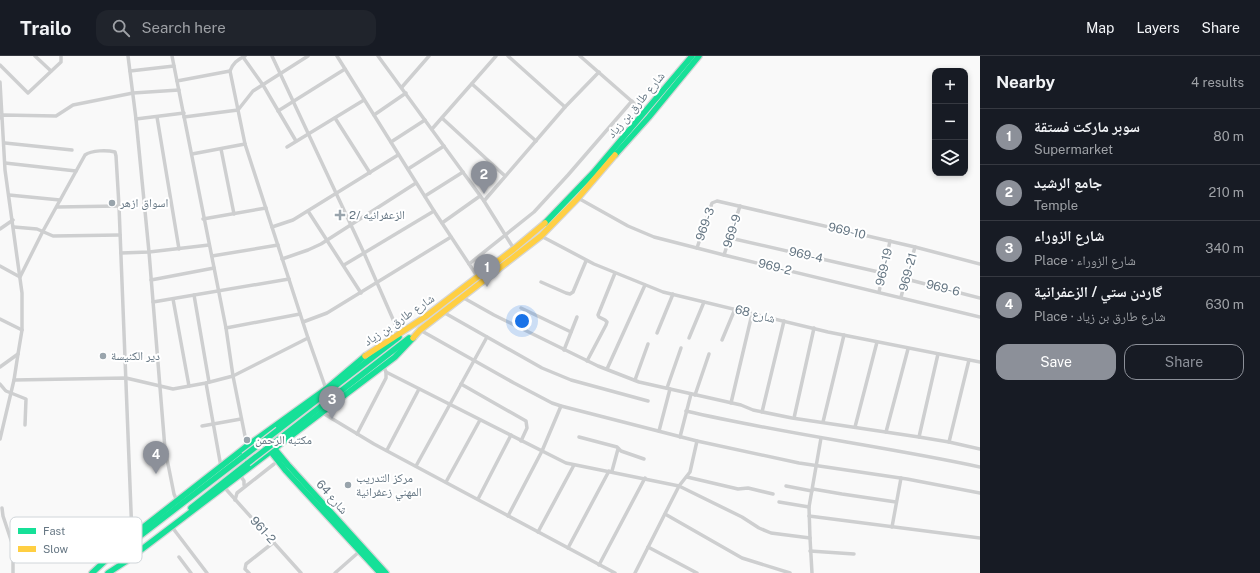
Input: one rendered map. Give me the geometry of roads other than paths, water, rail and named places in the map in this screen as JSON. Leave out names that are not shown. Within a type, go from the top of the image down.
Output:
[{"type":"main road","name":"شارع طارق بن زياد","points":[[142,528],[247,446],[326,389],[358,362],[399,333],[425,317],[543,225],[563,206],[593,173],[692,56]]},
{"type":"main road","name":"شارع طارق بن زياد","points":[[142,548],[240,475],[383,365],[404,348],[420,330],[541,236],[578,198],[649,117],[699,56]]},
{"type":"main road","points":[[142,534],[425,317]]},
{"type":"main road","points":[[142,546],[420,330]]},
{"type":"main road","name":"شارع 64","points":[[261,436],[286,471],[380,573]]},
{"type":"main road","name":"شارع 64","points":[[272,450],[288,465],[386,573]]},
{"type":"main road","name":"شارع طارق بن زياد","points":[[92,573],[103,563]]},
{"type":"main road","points":[[98,568],[105,563]]},
{"type":"main road","points":[[107,573],[120,563]]},
{"type":"main road","name":"شارع طارق بن زياد","points":[[107,573],[121,563]]},
{"type":"street","points":[[35,56],[51,71]]},
{"type":"street","points":[[0,65],[28,93],[61,62],[61,56]]},
{"type":"street","points":[[128,56],[136,119],[149,252],[165,449],[174,494],[177,501]]},
{"type":"street","points":[[172,56],[226,328],[233,376],[247,446]]},
{"type":"street","points":[[296,141],[244,56],[237,58],[230,71],[246,144],[300,314],[326,389]]},
{"type":"street","points":[[272,56],[364,253],[399,333]]},
{"type":"street","points":[[136,119],[238,110],[253,91],[308,56]]},
{"type":"street","points":[[337,56],[398,155],[477,276]]},
{"type":"street","points":[[378,56],[406,92],[484,201],[514,249]]},
{"type":"street","points":[[402,87],[429,56]]},
{"type":"street","points":[[432,128],[496,56]]},
{"type":"street","points":[[508,56],[565,107]]},
{"type":"street","points":[[580,56],[644,112]]},
{"type":"street","points":[[130,71],[174,66]]},
{"type":"street","points":[[278,111],[345,69]]},
{"type":"street","points":[[177,81],[230,71]]},
{"type":"street","points":[[484,201],[565,107],[599,72]]},
{"type":"street","points":[[0,82],[1,117],[5,143],[5,170],[22,293],[22,330],[14,380],[0,438]]},
{"type":"street","points":[[472,84],[536,141]]},
{"type":"street","points":[[1,117],[56,116],[73,105],[133,93],[179,90]]},
{"type":"street","points":[[374,115],[406,92]]},
{"type":"street","points":[[287,147],[364,100]]},
{"type":"street","points":[[469,264],[534,212],[632,101]]},
{"type":"street","points":[[157,117],[179,249]]},
{"type":"street","points":[[335,118],[370,172]]},
{"type":"street","points":[[442,118],[505,176]]},
{"type":"street","points":[[391,142],[425,120]]},
{"type":"street","points":[[5,143],[72,150]]},
{"type":"street","points":[[192,154],[246,144]]},
{"type":"street","points":[[408,169],[444,146]]},
{"type":"street","points":[[221,149],[234,214]]},
{"type":"street","points":[[20,276],[84,157],[88,153],[105,151],[115,152],[119,206],[131,517]]},
{"type":"street","points":[[272,227],[293,220],[398,155]]},
{"type":"street","points":[[5,163],[76,171]]},
{"type":"street","points":[[0,174],[5,170]]},
{"type":"street","points":[[425,196],[462,172]]},
{"type":"street","points":[[282,258],[308,250],[321,244],[416,182]]},
{"type":"street","points":[[9,194],[60,200]]},
{"type":"street","points":[[442,223],[480,196]]},
{"type":"street","name":"969-2","points":[[578,198],[628,226],[648,234],[724,255],[980,317]]},
{"type":"street","name":"969-10","points":[[714,201],[717,200],[980,264]]},
{"type":"street","name":"969-3","points":[[697,248],[712,203],[714,201]]},
{"type":"street","points":[[57,207],[119,206]]},
{"type":"street","name":"969-9","points":[[724,255],[740,206]]},
{"type":"street","points":[[204,219],[266,208]]},
{"type":"street","points":[[308,211],[361,293]]},
{"type":"street","points":[[344,266],[434,211]]},
{"type":"street","points":[[0,229],[13,220]]},
{"type":"street","points":[[14,227],[37,229],[53,236],[120,235]]},
{"type":"street","name":"شارع 68","points":[[541,236],[586,261],[662,292],[844,335],[980,362]]},
{"type":"street","points":[[303,322],[326,313],[361,293],[451,237]]},
{"type":"street","name":"969-4","points":[[730,238],[883,273]]},
{"type":"street","name":"969-19","points":[[879,292],[890,241]]},
{"type":"street","points":[[121,253],[149,252],[209,245]]},
{"type":"street","points":[[212,256],[278,245]]},
{"type":"street","name":"969-21","points":[[901,297],[915,247]]},
{"type":"street","points":[[541,282],[570,294],[573,292],[586,261]]},
{"type":"street","points":[[0,266],[20,276]]},
{"type":"street","points":[[151,280],[214,268]]},
{"type":"street","points":[[587,361],[607,322],[598,315],[615,273]]},
{"type":"street","points":[[153,302],[289,279]]},
{"type":"street","name":"969-6","points":[[906,279],[980,298]]},
{"type":"street","points":[[607,369],[645,285]]},
{"type":"street","points":[[657,333],[673,294]]},
{"type":"street","points":[[194,295],[221,467]]},
{"type":"street","points":[[462,297],[494,316],[564,350],[635,380],[762,412],[980,448]]},
{"type":"street","points":[[173,298],[189,386]]},
{"type":"street","points":[[689,338],[704,302]]},
{"type":"street","points":[[520,308],[571,332]]},
{"type":"street","points":[[722,340],[735,309]]},
{"type":"street","points":[[443,312],[542,368],[571,380],[648,401]]},
{"type":"street","points":[[226,328],[300,314]]},
{"type":"street","points":[[731,403],[752,314]]},
{"type":"street","points":[[564,350],[577,317]]},
{"type":"street","points":[[0,319],[22,330]]},
{"type":"street","points":[[762,412],[784,321]]},
{"type":"street","points":[[794,418],[814,328]]},
{"type":"street","points":[[420,330],[514,383],[552,403],[561,406],[697,441],[816,465],[901,478],[980,493]]},
{"type":"street","points":[[823,422],[844,335]]},
{"type":"street","points":[[416,466],[487,337]]},
{"type":"street","points":[[14,380],[126,378],[173,389],[233,376],[308,338]]},
{"type":"street","points":[[855,427],[877,342]]},
{"type":"street","points":[[635,380],[648,344]]},
{"type":"street","points":[[659,431],[668,389],[682,348]]},
{"type":"street","points":[[886,432],[908,348]]},
{"type":"street","points":[[0,367],[18,354]]},
{"type":"street","points":[[680,437],[686,411],[709,354]]},
{"type":"street","points":[[919,437],[938,354]]},
{"type":"street","points":[[949,442],[969,360]]},
{"type":"street","points":[[357,434],[386,378],[386,372],[383,365]]},
{"type":"street","points":[[386,372],[566,463],[679,486],[771,533],[810,538]]},
{"type":"street","points":[[0,384],[10,394],[26,400],[25,424]]},
{"type":"street","points":[[461,384],[526,421],[527,428],[521,441]]},
{"type":"street","points":[[387,450],[419,389]]},
{"type":"street","points":[[508,516],[542,451],[561,406]]},
{"type":"street","points":[[686,411],[749,425],[938,458],[980,467]]},
{"type":"street","points":[[321,412],[357,434],[615,573]]},
{"type":"street","points":[[0,421],[4,418]]},
{"type":"street","points":[[202,426],[241,419]]},
{"type":"street","points":[[446,482],[480,420]]},
{"type":"street","points":[[478,500],[511,435]]},
{"type":"street","points":[[580,436],[617,447],[618,449],[644,459]]},
{"type":"street","points":[[812,573],[809,507],[821,438]]},
{"type":"street","points":[[635,573],[679,486],[690,472],[697,441]]},
{"type":"street","points":[[568,548],[611,471],[618,449]]},
{"type":"street","points":[[235,500],[237,493],[244,486],[274,464]]},
{"type":"street","points":[[538,532],[574,465]]},
{"type":"street","points":[[240,475],[244,481],[244,486]]},
{"type":"street","points":[[687,477],[738,489],[748,488],[772,494]]},
{"type":"street","points":[[599,564],[644,478]]},
{"type":"street","points":[[892,527],[901,478]]},
{"type":"street","points":[[786,486],[896,502]]},
{"type":"street","name":"961-2","points":[[224,487],[301,573]]},
{"type":"street","points":[[779,502],[809,507]]},
{"type":"street","points":[[2,508],[10,537]]},
{"type":"street","points":[[665,514],[742,558],[790,573]]},
{"type":"street","points":[[809,516],[980,538]]},
{"type":"street","points":[[172,526],[207,573]]},
{"type":"street","points":[[249,573],[245,569],[246,564],[274,542]]},
{"type":"street","points":[[648,547],[697,573]]},
{"type":"street","points":[[335,573],[360,551]]},
{"type":"street","points":[[810,551],[854,554]]},
{"type":"street","points":[[179,557],[191,573]]},
{"type":"place","name":"جامع الرشيد","points":[[484,194]]},
{"type":"place","name":"اسواق ازهر","points":[[112,203]]},
{"type":"place","name":"الزعفرانيه /2","points":[[340,215]]},
{"type":"place","name":"سوبر ماركت فستقة","points":[[487,287]]},
{"type":"place","name":"دير الكنيسة","points":[[103,356]]},
{"type":"place","name":"شارع الزوراء","points":[[332,419]]},
{"type":"place","name":"مكتبه الرحمن","points":[[247,440]]},
{"type":"place","name":"گاردن ستي / الزعفرانية","points":[[156,474]]},
{"type":"place","name":"مركز التدريب المهني زعفرانية","points":[[348,485]]}]
